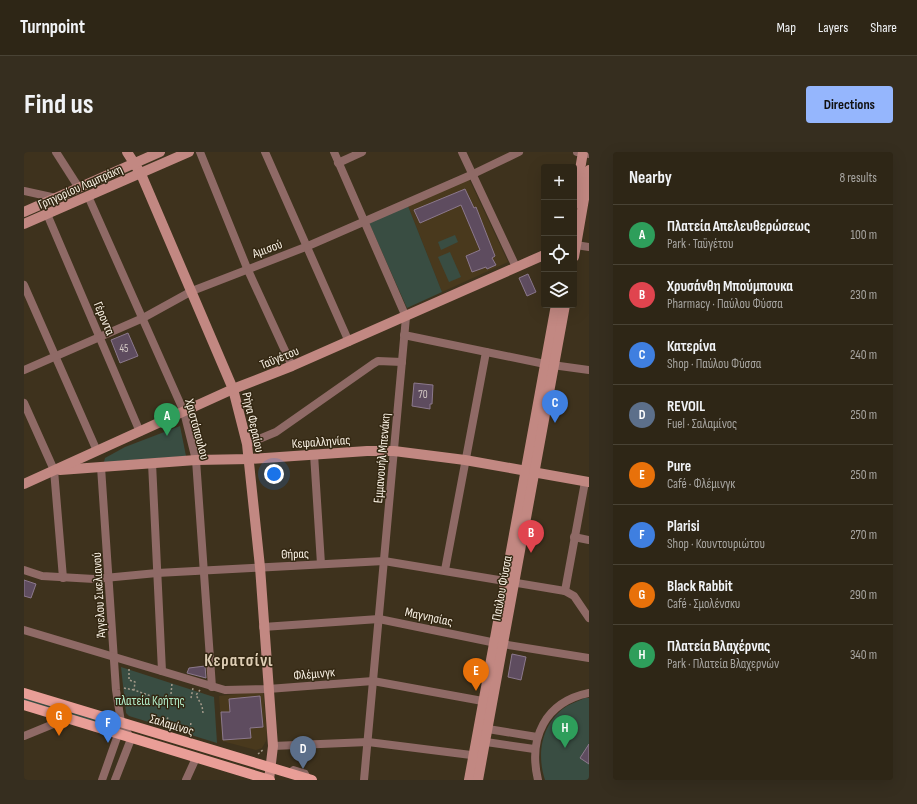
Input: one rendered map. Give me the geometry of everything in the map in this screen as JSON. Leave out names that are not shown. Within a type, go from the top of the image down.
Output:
[{"type":"main road","name":"Σαλαμίνος","points":[[24,693],[311,780]]},
{"type":"main road","name":"Σαλαμίνος","points":[[24,705],[196,758],[245,776],[269,780]]},
{"type":"street","points":[[56,152],[78,188]]},
{"type":"street","name":"Ρήγα Φεραίου","points":[[127,152],[141,174],[233,388],[248,444],[260,566],[263,627],[273,746],[269,780]]},
{"type":"street","name":"Γρηγορίου Λαμπράκη","points":[[24,210],[56,198],[160,152]]},
{"type":"street","name":"Γρηγορίου Λαμπράκη","points":[[24,224],[189,152]]},
{"type":"street","points":[[200,152],[248,268],[292,366]]},
{"type":"street","points":[[265,152],[349,342]]},
{"type":"street","points":[[334,152],[406,317]]},
{"type":"street","points":[[338,163],[362,152]]},
{"type":"street","points":[[462,152],[516,267]]},
{"type":"street","name":"Αμισού","points":[[24,370],[142,318],[192,291],[248,268],[306,247],[472,175],[519,152]]},
{"type":"street","points":[[575,200],[583,153]]},
{"type":"street","points":[[577,236],[589,170]]},
{"type":"street","points":[[24,191],[56,198]]},
{"type":"street","name":"Χριστόπουλου","points":[[88,196],[184,412],[196,460],[212,687]]},
{"type":"street","name":"Γέροντα","points":[[47,214],[140,432]]},
{"type":"street","points":[[577,245],[589,246]]},
{"type":"street","name":"Ταϋγέτου","points":[[24,484],[184,412],[233,388],[292,366],[349,342],[541,256]]},
{"type":"street","points":[[24,285],[97,451]]},
{"type":"street","name":"Παύλου Φύσσα","points":[[478,780],[478,756],[500,643],[549,364],[556,308]]},
{"type":"street","name":"Παύλου Φύσσα","points":[[549,364],[564,308]]},
{"type":"street","name":"Εμμανουήλ Μπενάκη","points":[[364,780],[406,317]]},
{"type":"street","points":[[404,335],[549,364],[589,370]]},
{"type":"street","points":[[445,570],[486,352]]},
{"type":"street","points":[[248,444],[276,432],[378,361],[402,362]]},
{"type":"street","points":[[24,403],[54,470],[63,578]]},
{"type":"street","name":"Κεφαλληνίας","points":[[54,470],[196,460],[250,460],[314,454],[394,451],[465,460],[587,482]]},
{"type":"street","points":[[314,454],[322,564]]},
{"type":"street","points":[[152,463],[162,671]]},
{"type":"street","name":"Άγγελου Σικελιανού","points":[[101,467],[110,577],[113,656],[121,722]]},
{"type":"street","points":[[587,482],[574,537],[565,591],[574,596],[589,618]]},
{"type":"street","points":[[574,537],[589,540]]},
{"type":"street","name":"Θήρας","points":[[24,570],[42,576],[94,579],[260,566],[384,561],[565,591]]},
{"type":"street","name":"Μαγνησίας","points":[[263,627],[379,619],[500,643],[589,658]]},
{"type":"street","name":"Φλέμινγκ","points":[[24,630],[225,690],[268,689],[373,681],[488,702]]},
{"type":"street","points":[[538,780],[534,765],[534,749],[537,737],[544,723],[553,711],[566,702],[589,694]]},
{"type":"street","name":"Παύλου Φύσσα","points":[[469,780],[478,756],[486,742],[488,729],[488,702]]},
{"type":"street","points":[[24,736],[68,718]]},
{"type":"street","points":[[102,780],[121,722]]},
{"type":"street","points":[[115,780],[131,739],[121,722]]},
{"type":"street","points":[[488,729],[537,737]]},
{"type":"street","points":[[273,746],[368,742],[478,756]]},
{"type":"street","points":[[486,742],[534,749]]},
{"type":"street","points":[[186,780],[196,758]]},
{"type":"path","points":[[129,665],[129,680],[135,682],[134,690]]},
{"type":"path","points":[[171,694],[173,677]]},
{"type":"path","points":[[203,686],[196,696],[202,706],[203,713]]},
{"type":"path","points":[[120,687],[151,696]]},
{"type":"path","points":[[164,729],[168,717]]},
{"type":"path","points":[[255,755],[261,754],[266,744],[273,746]]},
{"type":"shaded area","points":[[469,179],[508,262],[442,292],[408,206]]},
{"type":"shaded area","points":[[263,691],[267,732],[266,741],[262,748],[256,750],[222,741],[219,696]]},
{"type":"green space","points":[[408,206],[442,292],[407,308],[369,223]]},
{"type":"green space","points":[[455,235],[458,242],[441,250],[438,242]]},
{"type":"green space","points":[[450,252],[461,277],[449,282],[438,257]]},
{"type":"green space","points":[[180,426],[186,456],[104,462],[105,458],[125,447]]},
{"type":"green space","name":"πλατεία Κρήτης","points":[[121,667],[214,697],[217,743],[129,716],[126,713]]},
{"type":"green space","points":[[24,697],[117,726],[115,728],[24,701]]},
{"type":"green space","points":[[585,698],[589,698],[589,780],[545,780],[542,770],[541,749],[547,729],[552,721],[567,706]]},
{"type":"building","points":[[465,189],[474,208],[476,207],[495,256],[492,258],[496,265],[487,269],[486,267],[472,272],[466,256],[480,250],[461,205],[420,223],[414,210]]},
{"type":"building","points":[[528,274],[536,292],[527,296],[519,278]]},
{"type":"building","points":[[128,333],[138,356],[120,363],[111,340]]},
{"type":"building","points":[[414,383],[433,385],[432,404],[430,404],[430,409],[412,406]]},
{"type":"building","points":[[24,580],[36,584],[31,598],[24,596]]},
{"type":"building","points":[[512,654],[526,657],[521,680],[508,677]]},
{"type":"building","points":[[205,666],[206,678],[187,673],[189,668]]},
{"type":"building","points":[[260,696],[263,727],[250,728],[251,738],[223,740],[221,712],[230,712],[229,699]]},
{"type":"building","points":[[589,744],[589,764],[580,758]]},
{"type":"place","name":"Κατερίνα","points":[[555,423]]},
{"type":"place","name":"Πλατεία Απελευθερώσεως","points":[[167,436]]},
{"type":"place","name":"Χρυσάνθη Μπούμπουκα","points":[[531,553]]},
{"type":"place","name":"Pure","points":[[476,691]]},
{"type":"place","name":"Black Rabbit","points":[[59,736]]},
{"type":"place","name":"Plarisi","points":[[108,743]]},
{"type":"place","name":"Πλατεία Βλαχέρνας","points":[[565,748]]},
{"type":"place","name":"REVOIL","points":[[303,769]]},
{"type":"district","name":"Κερατσίνι","points":[[239,660]]}]
